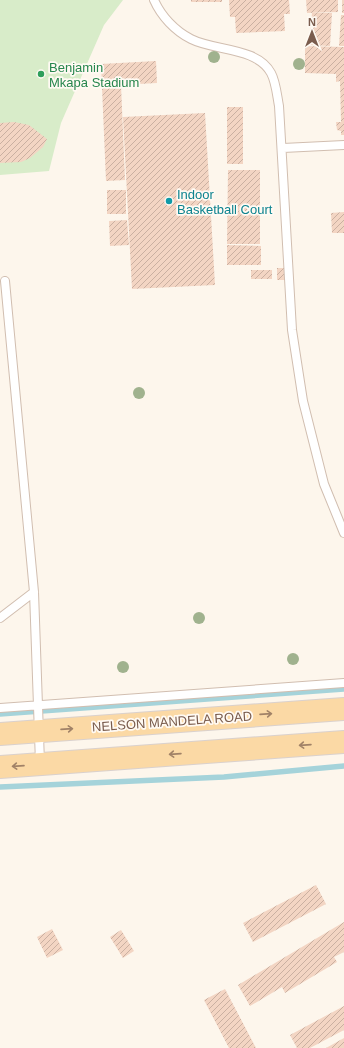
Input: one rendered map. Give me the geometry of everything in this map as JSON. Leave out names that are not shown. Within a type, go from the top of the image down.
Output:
[{"type":"main road","name":"NELSON MANDELA ROAD","points":[[0,734],[344,709]]},
{"type":"main road","points":[[0,767],[344,742]]},
{"type":"lane","points":[[154,0],[170,24],[191,39],[244,53],[261,62],[271,73],[279,106],[292,330],[303,401],[324,484],[344,533]]},
{"type":"lane","points":[[282,148],[344,144]]},
{"type":"lane","points":[[5,281],[34,592],[40,764]]},
{"type":"lane","points":[[0,618],[34,592]]},
{"type":"lane","points":[[0,708],[344,683]]},
{"type":"green space","name":"Benjamin Mkapa Stadium","points":[[0,0],[123,0],[104,25],[61,123],[49,171],[0,175]]},
{"type":"building","points":[[191,0],[222,0],[222,2],[191,2]]},
{"type":"building","points":[[229,0],[289,0],[290,14],[284,14],[285,31],[236,33],[235,17],[230,17]]},
{"type":"building","points":[[306,0],[338,0],[338,12],[307,13]]},
{"type":"building","points":[[342,0],[344,0],[344,13],[342,13]]},
{"type":"building","points":[[312,13],[332,13],[330,46],[309,45]]},
{"type":"building","points":[[341,15],[344,15],[344,46],[339,46]]},
{"type":"building","points":[[305,46],[344,47],[344,135],[341,135],[341,131],[337,130],[336,122],[341,122],[340,81],[336,82],[336,74],[305,73]]},
{"type":"building","points":[[156,61],[157,83],[121,85],[125,180],[106,181],[101,64]]},
{"type":"building","points":[[227,107],[243,107],[243,164],[227,164]]},
{"type":"building","name":"Indoor Basketball Court","points":[[205,113],[215,285],[132,289],[123,117]]},
{"type":"building","points":[[14,122],[29,125],[47,139],[43,147],[30,158],[21,162],[0,163],[0,123]]},
{"type":"building","points":[[228,170],[260,170],[260,244],[227,244]]},
{"type":"building","points":[[107,190],[126,190],[126,214],[107,214]]},
{"type":"building","points":[[344,212],[344,233],[332,233],[331,213]]},
{"type":"building","points":[[127,220],[129,245],[110,246],[109,221]]},
{"type":"building","points":[[227,245],[261,246],[261,265],[227,265]]},
{"type":"building","points":[[277,268],[288,268],[288,280],[277,280]]},
{"type":"building","points":[[251,270],[272,270],[272,279],[251,279]]},
{"type":"building","points":[[316,885],[326,904],[253,942],[243,923]]},
{"type":"building","points":[[344,922],[344,952],[334,957],[337,962],[285,993],[282,987],[250,1006],[238,985]]},
{"type":"building","points":[[52,929],[63,950],[47,958],[37,937]]},
{"type":"building","points":[[121,930],[134,951],[123,958],[110,937]]},
{"type":"building","points":[[225,989],[256,1048],[229,1048],[204,1000]]},
{"type":"building","points":[[344,1006],[344,1030],[310,1048],[297,1048],[290,1035]]},
{"type":"building","points":[[344,1038],[344,1048],[326,1048]]},
{"type":"waterway","points":[[0,714],[344,689]]},
{"type":"waterway","points":[[0,787],[224,777],[344,766]]},
{"type":"place","name":"Benjamin Mkapa Stadium","points":[[41,74]]},
{"type":"place","name":"Indoor Basketball Court","points":[[169,201]]}]
